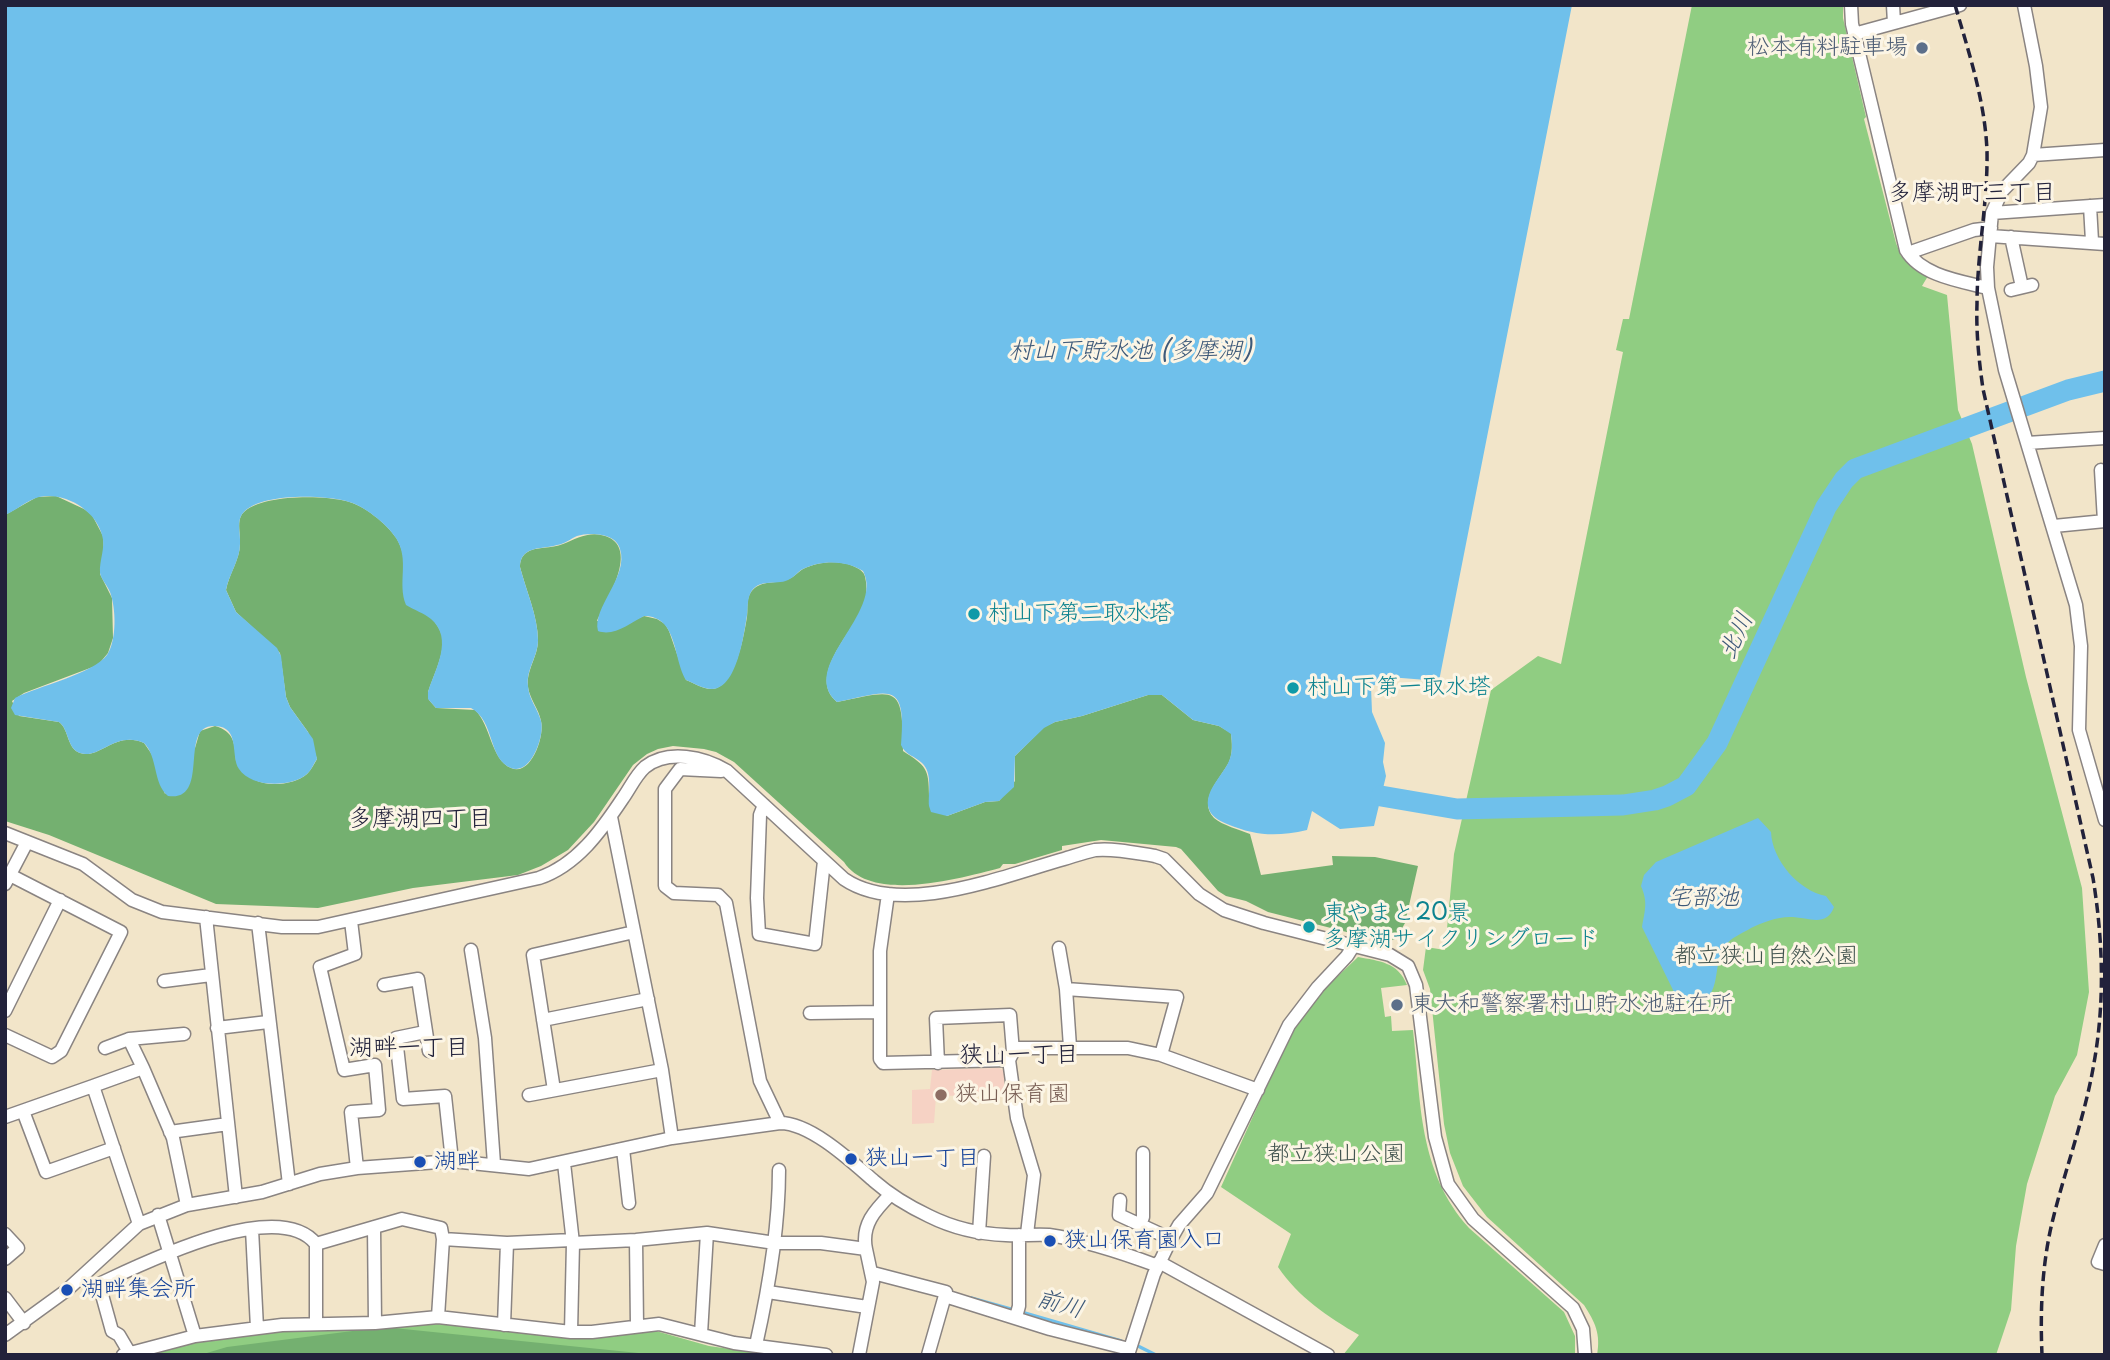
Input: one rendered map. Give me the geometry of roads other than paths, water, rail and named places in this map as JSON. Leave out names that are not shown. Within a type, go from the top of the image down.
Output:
[{"type":"street","points":[[1851,5],[1854,34],[1900,231],[1908,253],[1928,270],[1988,288]]},
{"type":"street","points":[[1893,5],[1894,23]]},
{"type":"street","points":[[1854,34],[1960,5]]},
{"type":"street","points":[[2024,5],[2041,99],[2033,155],[2029,163],[2002,191],[1992,213],[1988,288],[2013,396],[2076,605],[2080,628],[2078,714],[2081,739],[2105,820]]},
{"type":"street","points":[[2033,155],[2105,149]]},
{"type":"street","points":[[1992,213],[2105,205]]},
{"type":"street","points":[[1908,253],[1974,230],[2011,237],[2098,243],[2090,206]]},
{"type":"street","points":[[2011,237],[2021,287]]},
{"type":"street","points":[[2027,443],[2087,434],[2105,438]]},
{"type":"street","points":[[2054,526],[2104,521],[2101,470]]},
{"type":"street","points":[[5,834],[83,864],[132,900],[152,909],[172,914],[303,927],[351,921],[548,875],[574,859],[611,817],[641,771],[659,760],[679,757],[696,759],[727,771],[824,861],[852,884],[873,892],[942,892],[1094,850],[1155,856],[1164,859],[1199,894],[1224,910],[1394,956],[1412,972],[1416,985],[1435,1137],[1448,1184],[1473,1219],[1573,1308],[1583,1329],[1585,1355]]},
{"type":"street","points":[[727,771],[680,769],[665,789],[665,886],[674,893],[718,895],[726,904],[760,1081],[780,1123]]},
{"type":"street","points":[[764,805],[760,815],[757,898],[759,934],[815,944],[824,861]]},
{"type":"street","points":[[611,817],[662,1070],[672,1138]]},
{"type":"street","points":[[5,1035],[52,1057],[61,1051],[121,932],[60,900],[8,880],[27,842]]},
{"type":"street","points":[[888,894],[880,951],[880,1059],[883,1063],[938,1063],[1011,1056],[1024,1048],[1111,1046],[1161,1055],[1258,1090]]},
{"type":"street","points":[[5,1011],[60,900]]},
{"type":"street","points":[[206,917],[236,1197]]},
{"type":"street","points":[[351,921],[355,954],[320,967],[344,1070],[375,1065],[379,1110],[351,1112],[357,1168]]},
{"type":"street","points":[[258,923],[289,1184]]},
{"type":"street","points":[[554,1090],[533,955],[634,932]]},
{"type":"street","points":[[945,1296],[1018,1312],[1050,1329],[1130,1348],[1158,1264],[1179,1225],[1207,1193],[1289,1025],[1318,987],[1348,956],[1354,945]]},
{"type":"street","points":[[1059,948],[1066,989],[1070,1047]]},
{"type":"street","points":[[471,950],[485,1038],[494,1164]]},
{"type":"street","points":[[164,981],[211,975]]},
{"type":"street","points":[[384,985],[418,979],[429,1051]]},
{"type":"street","points":[[1066,989],[1177,996],[1161,1055]]},
{"type":"street","points":[[542,1020],[648,999]]},
{"type":"street","points":[[810,1013],[880,1012]]},
{"type":"street","points":[[938,1063],[936,1018],[1010,1015],[1017,1118],[1034,1175],[1023,1234],[1018,1312]]},
{"type":"street","points":[[217,1028],[268,1022]]},
{"type":"street","points":[[425,1032],[396,1038],[403,1099],[444,1096],[452,1161]]},
{"type":"street","points":[[105,1048],[129,1039],[184,1034]]},
{"type":"street","points":[[129,1039],[170,1132],[187,1205]]},
{"type":"street","points":[[5,1118],[143,1068]]},
{"type":"street","points":[[529,1095],[662,1070]]},
{"type":"street","points":[[93,1086],[139,1224]]},
{"type":"street","points":[[23,1111],[46,1172],[114,1148]]},
{"type":"street","points":[[5,1335],[67,1290],[139,1224],[187,1205],[262,1192],[320,1174],[357,1168],[452,1161],[528,1169],[672,1138],[780,1123],[794,1125],[831,1145],[891,1194],[929,1216],[979,1233],[1023,1234],[1074,1240],[1158,1264],[1328,1355]]},
{"type":"street","points":[[170,1132],[228,1124]]},
{"type":"street","points":[[623,1149],[629,1203]]},
{"type":"street","points":[[1140,1225],[1143,1216],[1143,1153]]},
{"type":"street","points":[[979,1233],[984,1156]]},
{"type":"street","points":[[564,1163],[573,1242],[571,1332]]},
{"type":"street","points":[[756,1345],[768,1292],[775,1242],[779,1170]]},
{"type":"street","points":[[859,1355],[873,1273],[864,1238],[869,1218],[891,1194]]},
{"type":"street","points":[[1119,1200],[1119,1215],[1171,1239]]},
{"type":"street","points":[[158,1215],[195,1336]]},
{"type":"street","points":[[316,1244],[402,1219],[441,1228],[443,1238],[438,1317]]},
{"type":"street","points":[[374,1227],[375,1323]]},
{"type":"street","points":[[252,1229],[257,1328]]},
{"type":"street","points":[[316,1324],[316,1244],[308,1234],[298,1229],[252,1229],[225,1233],[99,1283],[112,1331],[119,1335],[126,1353],[195,1336],[257,1328],[375,1323],[438,1317],[571,1332],[659,1324],[734,1343],[825,1355]]},
{"type":"street","points":[[443,1238],[573,1242],[636,1240],[707,1233],[775,1242],[821,1243],[866,1249]]},
{"type":"street","points":[[701,1334],[707,1233]]},
{"type":"street","points":[[5,1234],[18,1248],[5,1259]]},
{"type":"street","points":[[636,1240],[638,1326]]},
{"type":"street","points":[[504,1325],[508,1242]]},
{"type":"street","points":[[2105,1245],[2098,1262],[2105,1264]]},
{"type":"street","points":[[873,1273],[946,1292],[928,1355]]},
{"type":"street","points":[[768,1292],[867,1307]]},
{"type":"street","points":[[5,1298],[24,1322]]},
{"type":"water","name":"村山下貯水池 (多摩湖)","points":[[5,5],[1572,5],[1439,681],[1389,677],[1371,687],[1372,712],[1385,743],[1383,762],[1386,776],[1374,826],[1340,829],[1312,811],[1307,830],[1266,834],[1237,828],[1218,819],[1209,809],[1208,800],[1230,758],[1231,734],[1219,726],[1193,720],[1162,695],[1148,695],[1055,722],[1044,728],[1015,756],[1014,787],[999,801],[985,802],[947,816],[931,812],[928,772],[901,745],[901,709],[897,699],[881,694],[837,702],[828,688],[827,673],[833,656],[863,604],[867,587],[863,571],[840,563],[824,563],[801,570],[783,582],[757,585],[749,597],[746,624],[733,671],[721,687],[709,689],[686,680],[669,631],[655,618],[644,616],[616,631],[598,631],[600,612],[620,570],[621,560],[618,544],[608,537],[595,534],[577,536],[560,544],[533,550],[526,553],[521,560],[520,567],[534,613],[538,640],[528,686],[542,727],[539,744],[530,760],[518,769],[511,768],[498,757],[479,714],[471,708],[436,708],[428,699],[441,654],[441,636],[431,619],[406,605],[402,555],[392,532],[360,506],[322,498],[277,499],[251,506],[243,513],[239,524],[240,550],[226,590],[236,612],[277,648],[281,656],[286,697],[313,739],[317,759],[301,778],[272,784],[253,780],[239,769],[232,737],[228,731],[215,726],[204,729],[198,737],[189,787],[181,795],[168,796],[160,785],[152,755],[144,743],[125,740],[94,753],[80,753],[73,747],[59,722],[15,715],[11,708],[15,698],[78,674],[107,655],[113,641],[114,615],[110,592],[100,573],[102,535],[99,526],[86,510],[68,500],[49,496],[35,498],[5,515]]},
{"type":"water","name":"宅部池","points":[[1758,818],[1771,832],[1776,853],[1789,873],[1806,888],[1826,896],[1834,907],[1827,917],[1822,919],[1777,918],[1733,938],[1721,954],[1714,987],[1704,1000],[1695,1005],[1675,994],[1642,927],[1645,902],[1641,886],[1644,875],[1656,862]]},
{"type":"waterway","name":"北川","points":[[1381,796],[1457,809],[1623,805],[1655,800],[1686,786],[1717,743],[1826,507],[1855,469],[2068,390],[2105,381]]},
{"type":"waterway","name":"前川","points":[[971,1298],[1014,1310]]},
{"type":"waterway","name":"前川","points":[[1021,1312],[1121,1341]]},
{"type":"waterway","name":"前川","points":[[1136,1345],[1156,1355]]},
{"type":"railway","points":[[1955,5],[1980,95],[1986,132],[1986,189],[1977,315],[1983,389],[2093,878],[2101,947],[2100,1017],[2094,1063],[2046,1255],[2042,1355]]},
{"type":"place","name":"松本有料駐車場","points":[[1922,48]]},
{"type":"place","name":"村山下第二取水塔","points":[[974,614]]},
{"type":"place","name":"村山下第一取水塔","points":[[1293,688]]},
{"type":"place","name":"東やまと20景 多摩湖サイクリングロード","points":[[1309,927]]},
{"type":"place","name":"東大和警察署村山貯水池駐在所","points":[[1397,1005]]},
{"type":"place","name":"狭山保育園","points":[[941,1095]]},
{"type":"place","name":"狭山一丁目","points":[[851,1159]]},
{"type":"place","name":"湖畔","points":[[420,1162]]},
{"type":"place","name":"狭山保育園入口","points":[[1050,1241]]},
{"type":"place","name":"湖畔集会所","points":[[67,1290]]},
{"type":"district","name":"多摩湖町三丁目","points":[[1972,193]]},
{"type":"district","name":"多摩湖四丁目","points":[[420,819]]},
{"type":"district","name":"湖畔一丁目","points":[[409,1048]]},
{"type":"district","name":"狭山一丁目","points":[[1019,1055]]},
{"type":"park label","name":"都立狭山自然公園","points":[[1766,957]]},
{"type":"park label","name":"都立狭山公園","points":[[1336,1155]]}]
